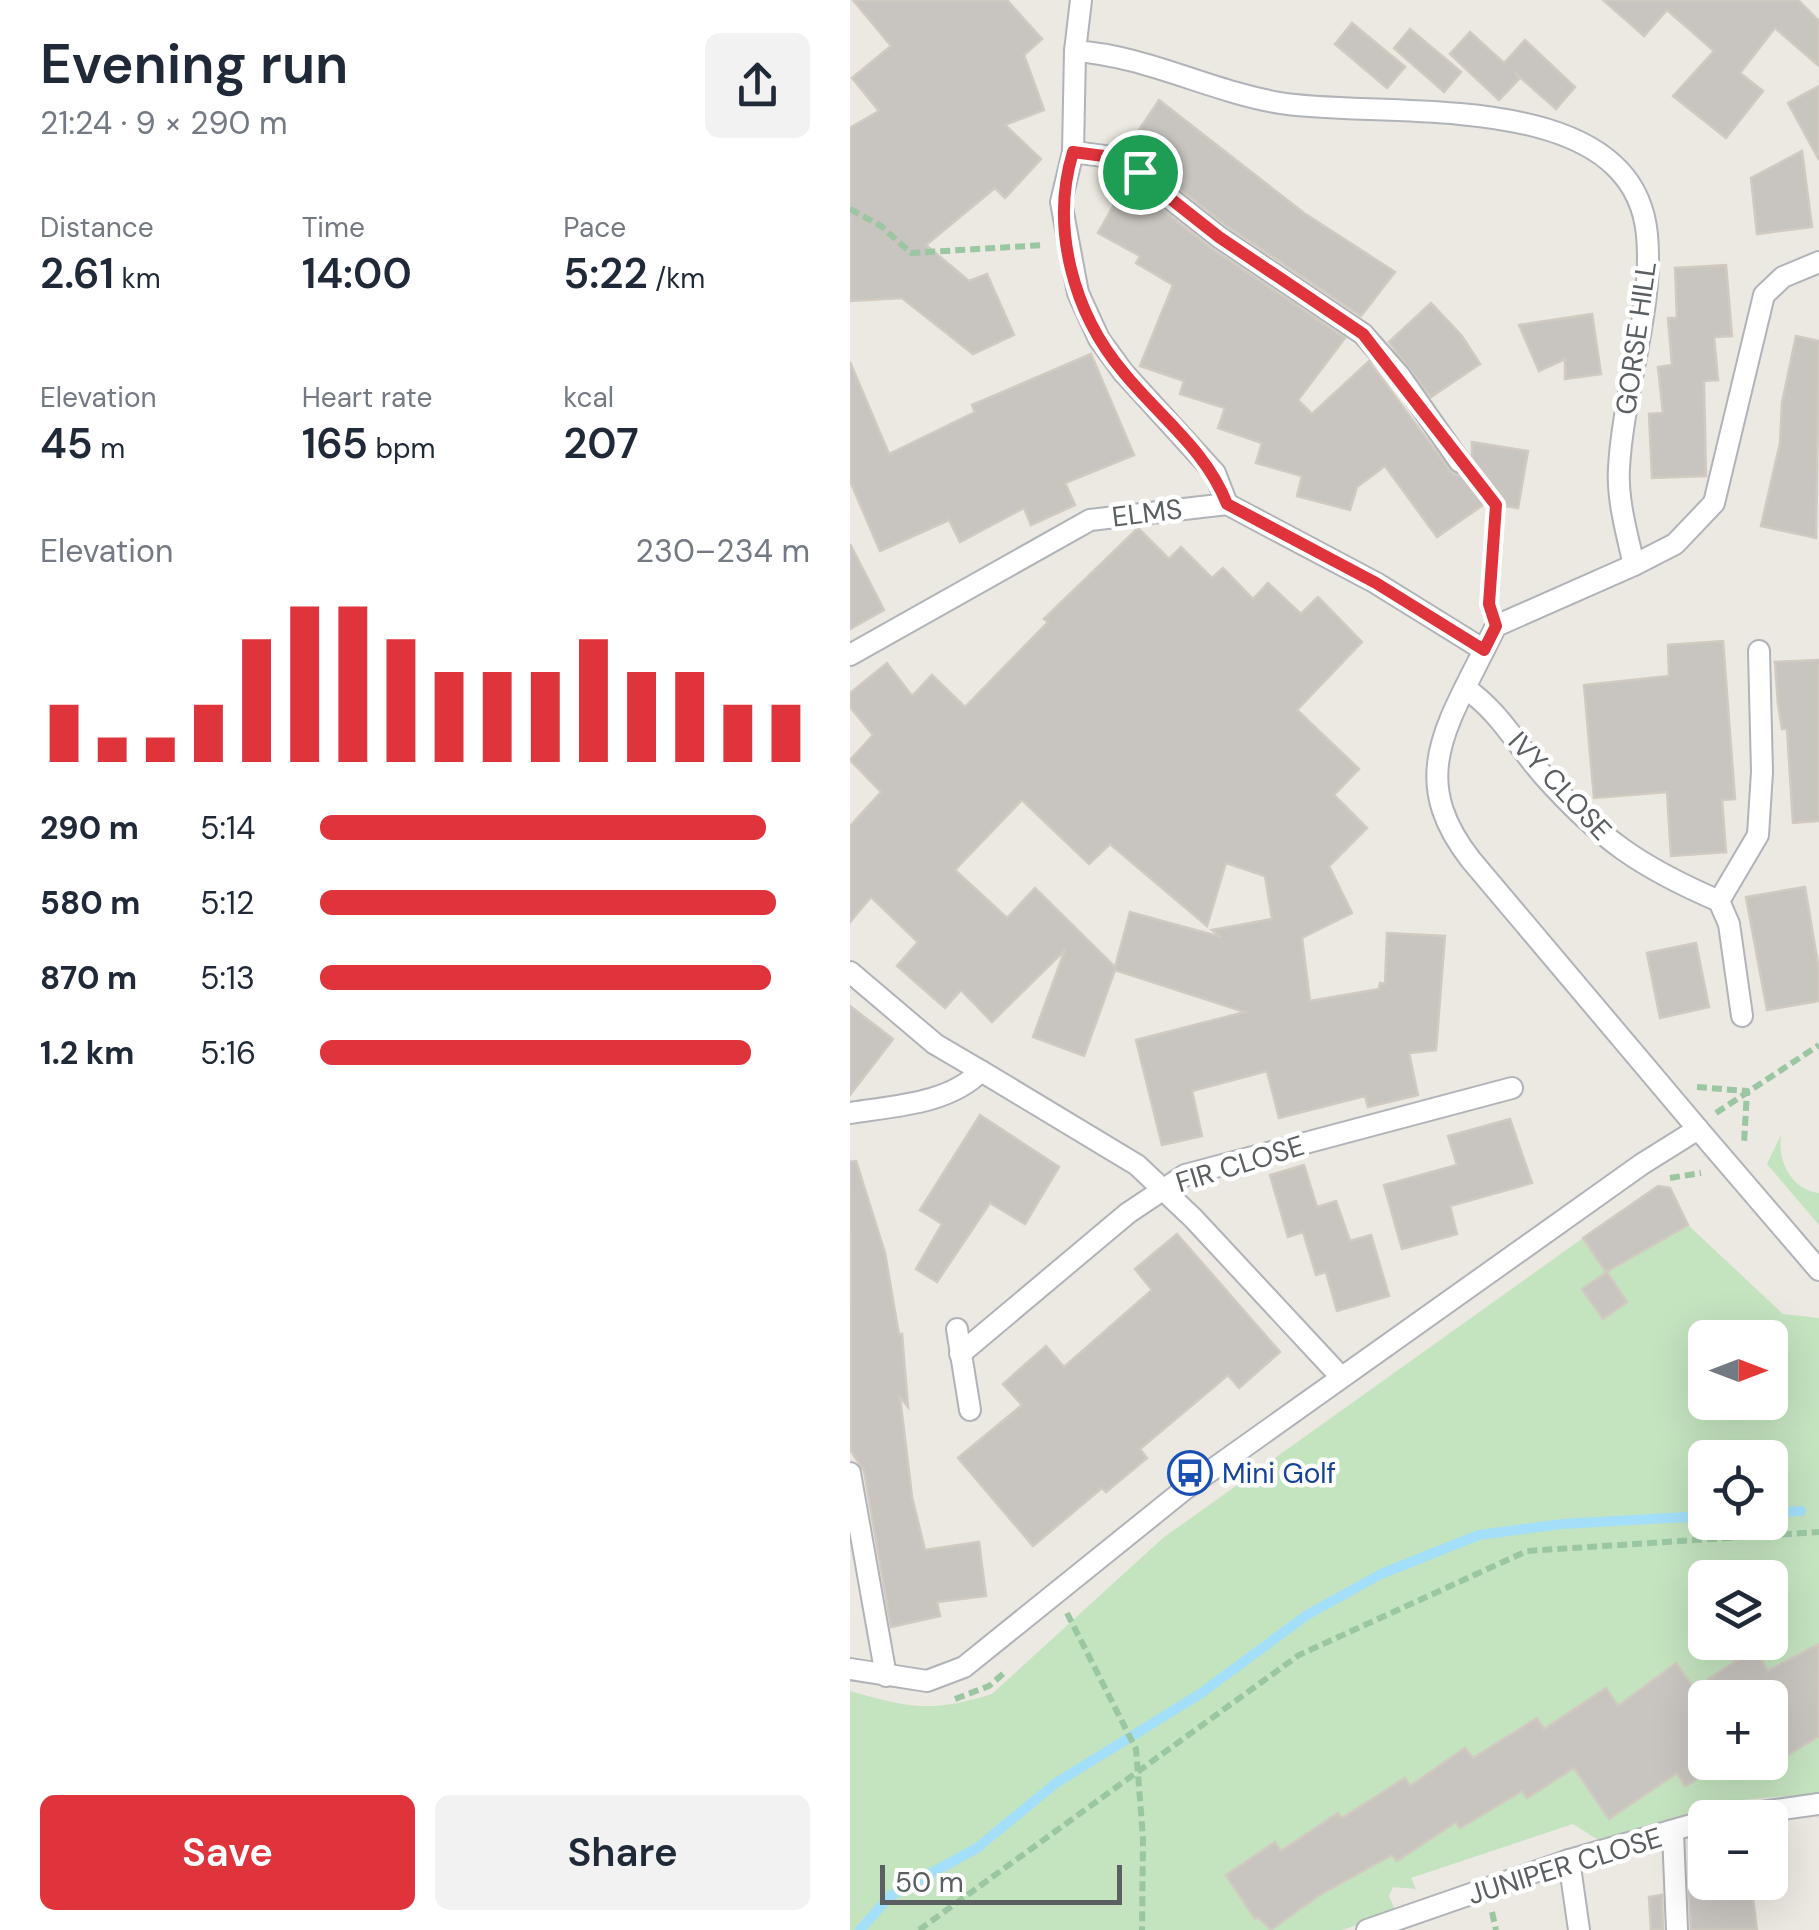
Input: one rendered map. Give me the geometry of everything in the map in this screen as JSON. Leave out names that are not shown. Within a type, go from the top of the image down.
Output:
[{"type":"lane","points":[[1075,51],[1081,0]]},
{"type":"lane","name":"ELMS","points":[[850,655],[1090,520],[1227,504],[1215,473],[1122,372],[1099,339],[1078,292],[1065,243],[1061,202],[1073,152],[1075,51]]},
{"type":"lane","name":"GORSE HILL","points":[[1075,51],[1137,59],[1232,94],[1285,104],[1512,120],[1558,133],[1614,166],[1642,206],[1648,233],[1648,271],[1619,471],[1634,565]]},
{"type":"lane","points":[[1073,152],[1119,158],[1219,237],[1363,334],[1399,375],[1460,462]]},
{"type":"lane","points":[[1819,262],[1783,277],[1764,295],[1714,503],[1675,544],[1496,626],[1442,742],[1441,814],[1471,860],[1819,1270]]},
{"type":"lane","points":[[1227,504],[1376,583],[1484,650]]},
{"type":"lane","points":[[1742,1016],[1729,924],[1718,901],[1746,861],[1758,835],[1762,772],[1759,651]]},
{"type":"lane","name":"IVY CLOSE","points":[[1465,688],[1490,705],[1540,772],[1594,830],[1651,872],[1718,901]]},
{"type":"lane","points":[[850,972],[935,1044],[1137,1165],[1341,1377]]},
{"type":"lane","points":[[850,1113],[939,1096],[967,1086],[981,1071]]},
{"type":"lane","name":"FIR CLOSE","points":[[960,1354],[1160,1188],[1186,1175],[1512,1088]]},
{"type":"lane","points":[[850,1669],[927,1681],[947,1677],[1050,1594],[1341,1377],[1698,1128]]},
{"type":"lane","points":[[957,1329],[970,1410]]},
{"type":"lane","points":[[850,1473],[886,1676]]},
{"type":"lane","points":[[1788,1808],[1819,1804]]},
{"type":"lane","name":"JUNIPER CLOSE","points":[[1367,1930],[1569,1860],[1688,1827]]},
{"type":"lane","points":[[1673,1832],[1677,1930]]},
{"type":"lane","points":[[1569,1860],[1580,1930]]},
{"type":"path","points":[[850,209],[881,226],[911,253],[1065,243]]},
{"type":"path","points":[[1460,462],[1496,505],[1489,604],[1496,626]]},
{"type":"path","points":[[1698,1128],[1819,1044]]},
{"type":"path","points":[[919,1930],[1299,1656],[1527,1550],[1819,1532]]},
{"type":"path","points":[[1050,1594],[1070,1617],[1136,1749],[1143,1838],[1142,1930]]},
{"type":"green space","points":[[1781,1135],[1781,1154],[1788,1172],[1801,1186],[1819,1193],[1819,1225],[1767,1164]]},
{"type":"green space","points":[[1688,1225],[1783,1314],[1819,1318],[1819,1793],[1688,1800],[1688,1816],[1600,1841],[1573,1824],[1411,1878],[1416,1889],[1393,1887],[1389,1896],[1396,1912],[1342,1930],[850,1930],[850,1691],[921,1706],[953,1704],[992,1694],[1163,1538],[1583,1238],[1601,1264],[1614,1268]]},
{"type":"building","points":[[853,0],[1007,0],[1042,39],[1024,55],[1044,110],[1005,125],[1041,159],[1005,198],[995,188],[926,245],[969,281],[987,274],[1014,335],[973,354],[902,298],[850,301],[850,128],[879,111],[852,78],[891,46]]},
{"type":"building","points":[[1603,0],[1798,0],[1819,21],[1819,66],[1775,28],[1740,73],[1763,91],[1726,138],[1673,96],[1714,51],[1667,10],[1644,36]]},
{"type":"building","points":[[1352,23],[1405,67],[1387,88],[1335,44]]},
{"type":"building","points":[[1410,29],[1461,72],[1444,92],[1394,48]]},
{"type":"building","points":[[1470,32],[1504,63],[1525,40],[1575,87],[1556,109],[1514,72],[1520,78],[1499,100],[1450,54]]},
{"type":"building","points":[[1819,86],[1819,160],[1788,103]]},
{"type":"building","points":[[1159,100],[1304,213],[1395,272],[1361,316],[1227,226],[1141,158],[1145,151],[1131,142]]},
{"type":"building","points":[[1802,151],[1812,227],[1757,234],[1751,178]]},
{"type":"building","points":[[1127,182],[1211,248],[1345,338],[1298,400],[1312,414],[1369,361],[1453,474],[1464,476],[1472,469],[1472,442],[1528,451],[1518,508],[1486,503],[1437,537],[1385,466],[1357,487],[1350,510],[1297,496],[1302,476],[1256,463],[1262,443],[1218,428],[1225,408],[1180,394],[1184,381],[1140,366],[1173,285],[1136,263],[1140,256],[1098,233]]},
{"type":"building","points":[[1726,265],[1732,336],[1714,337],[1718,380],[1704,381],[1706,476],[1652,478],[1649,414],[1663,413],[1658,367],[1672,365],[1668,318],[1677,318],[1675,268]]},
{"type":"building","points":[[1431,303],[1462,336],[1480,364],[1431,397],[1389,342]]},
{"type":"building","points":[[1592,314],[1601,374],[1565,379],[1565,359],[1539,371],[1519,325]]},
{"type":"building","points":[[1796,336],[1819,341],[1816,538],[1761,526],[1780,443],[1782,403]]},
{"type":"building","points":[[1091,354],[1134,455],[1065,483],[1075,505],[1031,525],[1024,508],[960,542],[949,520],[880,551],[850,481],[850,362],[889,454],[975,412],[972,405]]},
{"type":"building","points":[[1138,528],[1169,559],[1181,547],[1212,578],[1223,568],[1253,599],[1268,583],[1301,614],[1318,597],[1362,642],[1297,710],[1359,769],[1334,795],[1367,828],[1329,866],[1352,913],[1302,938],[1310,1001],[1379,989],[1380,983],[1385,984],[1387,933],[1445,936],[1436,1050],[1409,1053],[1418,1095],[1368,1107],[1365,1096],[1279,1118],[1267,1071],[1192,1091],[1202,1136],[1162,1145],[1136,1040],[1245,1012],[1115,970],[1084,1056],[1033,1037],[1065,950],[992,1022],[961,990],[945,1008],[897,966],[918,942],[871,897],[850,922],[850,826],[881,792],[850,760],[873,735],[850,707],[850,693],[887,663],[912,696],[932,675],[965,707],[1048,622],[1044,619]],"holes":[[[1022,800],[1089,864],[1110,844],[1207,926],[1226,863],[1265,876],[1272,919],[1212,930],[1221,937],[1130,912],[1115,967],[1035,888],[1007,918],[955,870]]]},
{"type":"building","points":[[850,544],[884,610],[850,629]]},
{"type":"building","points":[[1723,641],[1735,799],[1722,800],[1726,852],[1671,856],[1667,792],[1594,798],[1584,685],[1669,676],[1668,645]]},
{"type":"building","points":[[1819,660],[1819,821],[1793,823],[1787,729],[1782,729],[1775,662]]},
{"type":"building","points":[[1805,887],[1819,970],[1819,1001],[1767,1010],[1746,897]]},
{"type":"building","points":[[1696,943],[1709,1007],[1660,1018],[1647,953]]},
{"type":"building","points":[[850,1006],[893,1039],[850,1095]]},
{"type":"building","points":[[980,1115],[1059,1167],[1025,1224],[990,1203],[937,1282],[916,1269],[942,1224],[920,1210]]},
{"type":"building","points":[[1510,1119],[1532,1183],[1450,1206],[1457,1234],[1402,1249],[1384,1185],[1457,1165],[1448,1136]]},
{"type":"building","points":[[856,1161],[885,1253],[899,1335],[902,1334],[908,1407],[900,1397],[912,1497],[925,1550],[979,1542],[986,1596],[937,1602],[940,1616],[891,1627],[864,1471],[851,1451],[850,1162]]},
{"type":"building","points":[[1304,1165],[1317,1207],[1336,1201],[1350,1241],[1371,1235],[1389,1296],[1337,1311],[1326,1272],[1316,1275],[1303,1232],[1288,1237],[1270,1175]]},
{"type":"building","points":[[1658,1186],[1670,1188],[1688,1225],[1606,1272],[1583,1238]]},
{"type":"building","points":[[1177,1234],[1280,1352],[1239,1388],[1228,1375],[1140,1449],[1147,1458],[1106,1492],[1102,1488],[1033,1546],[958,1458],[1022,1405],[1003,1384],[1046,1346],[1064,1367],[1152,1290],[1135,1269]]},
{"type":"building","points":[[1607,1272],[1627,1302],[1603,1319],[1582,1289]]},
{"type":"building","points":[[1819,1644],[1819,1736],[1788,1755],[1788,1680],[1707,1680],[1738,1660],[1762,1660],[1768,1671]]},
{"type":"building","points":[[1676,1663],[1688,1680],[1688,1780],[1695,1780],[1685,1786],[1677,1773],[1609,1819],[1574,1768],[1527,1798],[1522,1791],[1460,1828],[1456,1822],[1397,1861],[1392,1855],[1318,1896],[1271,1930],[1258,1917],[1255,1919],[1226,1875],[1275,1842],[1281,1851],[1338,1813],[1342,1818],[1405,1778],[1410,1786],[1465,1748],[1473,1758],[1537,1718],[1544,1729],[1606,1688],[1618,1706]]},
{"type":"building","points":[[1662,1895],[1663,1930],[1651,1930],[1649,1897]]},
{"type":"building","points":[[1689,1900],[1753,1900],[1757,1930],[1691,1930]]},
{"type":"waterway","points":[[1788,1512],[1801,1511]]},
{"type":"waterway","points":[[860,1930],[890,1896],[977,1848],[1056,1783],[1200,1694],[1307,1615],[1381,1574],[1479,1535],[1562,1524],[1688,1517]]},
{"type":"place","name":"Mini Golf","points":[[1190,1473]]},
{"type":"route","points":[[1073,152],[1119,158],[1140,172],[1219,237],[1363,334],[1399,375],[1460,462],[1496,505],[1489,604],[1496,626],[1484,650],[1376,583],[1227,504],[1215,473],[1122,372],[1099,339],[1078,292],[1065,243],[1061,202],[1073,152]]}]
